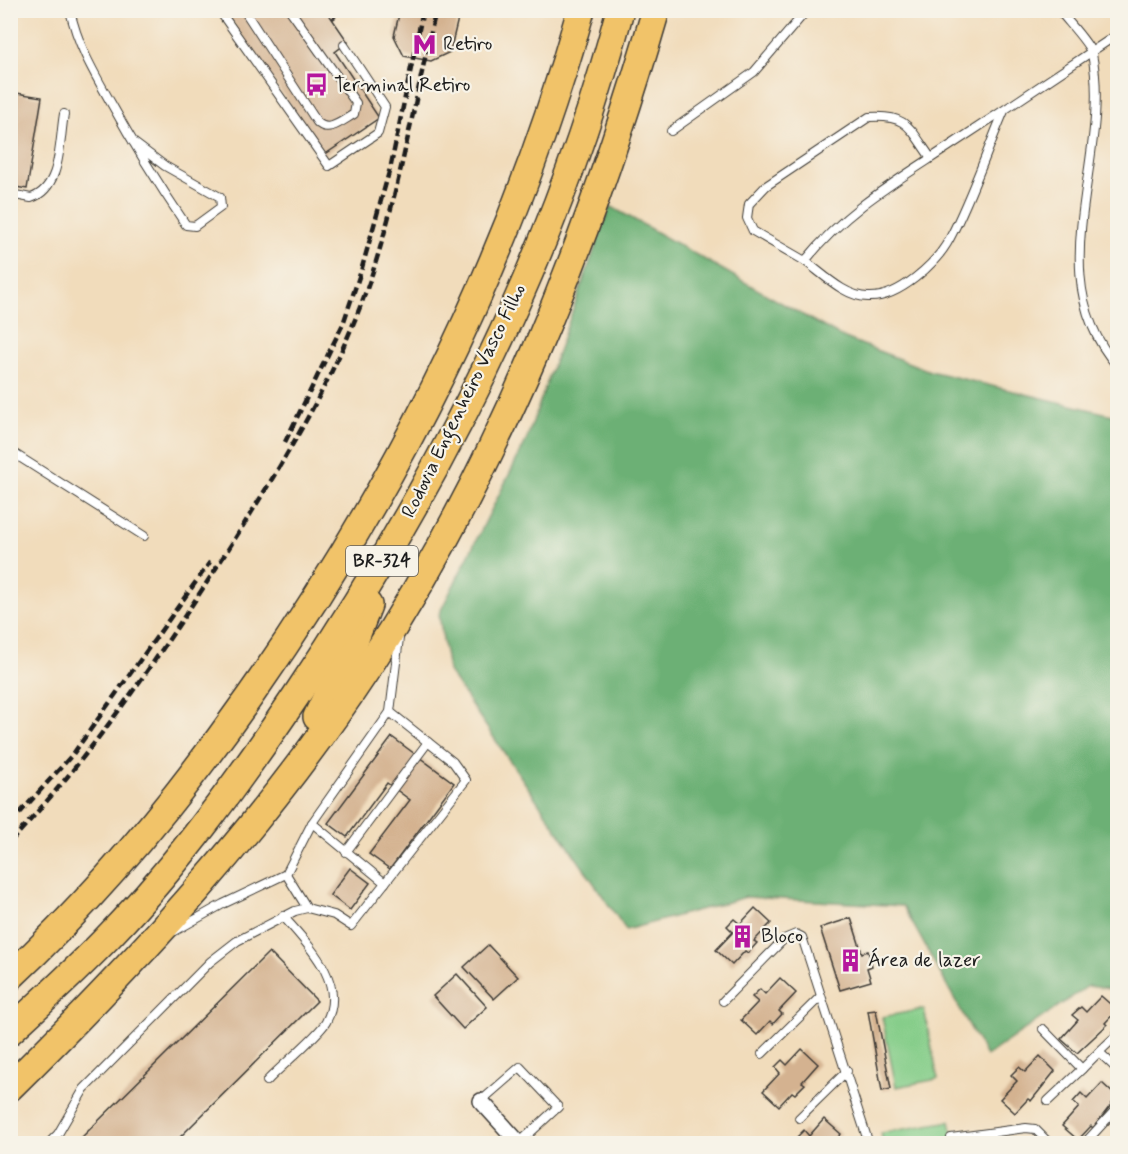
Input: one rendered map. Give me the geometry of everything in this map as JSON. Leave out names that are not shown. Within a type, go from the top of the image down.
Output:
[{"type":"highway","name":"Rodovia Engenheiro Vasco Filho","points":[[10,1031],[112,933],[182,852],[260,748],[393,544],[437,464],[509,318],[572,162],[620,10]]},
{"type":"highway","points":[[10,1087],[139,955],[289,775],[337,712],[406,606],[475,483],[544,328],[605,174],[656,10]]},
{"type":"highway","name":"Rodovia Engenheiro Vasco Filho","points":[[10,977],[79,909],[150,831],[196,773],[282,651],[360,526],[404,449],[475,304],[536,152],[577,19]]},
{"type":"highway","points":[[289,775],[354,641],[393,544]]},
{"type":"street","points":[[481,1101],[519,1143]]},
{"type":"lane","points":[[70,10],[85,56],[133,142],[186,225],[195,226],[221,207],[220,197],[165,166],[133,142]]},
{"type":"lane","points":[[219,10],[329,166],[378,134],[385,107],[344,45]]},
{"type":"lane","points":[[244,10],[317,122],[329,128],[354,114],[356,103],[290,10]]},
{"type":"lane","points":[[672,131],[754,72],[807,10]]},
{"type":"lane","points":[[1059,10],[1091,52],[1094,91],[1092,141],[1081,216],[1082,292],[1094,328],[1107,354],[1118,367]]},
{"type":"lane","points":[[805,261],[829,231],[855,208],[1118,34]]},
{"type":"lane","points":[[931,158],[903,120],[885,116],[869,117],[766,186],[749,204],[747,218],[753,231],[805,261],[850,293],[868,297],[892,292],[919,275],[949,240],[1005,110]]},
{"type":"lane","points":[[10,194],[31,198],[49,188],[54,177],[64,114]]},
{"type":"lane","points":[[10,451],[144,536]]},
{"type":"lane","points":[[139,955],[190,922],[286,874],[312,823],[390,712],[394,661],[406,606]]},
{"type":"lane","points":[[48,1143],[58,1134],[84,1089],[210,962],[237,941],[283,916],[307,908],[334,915],[351,926],[466,780],[453,762],[390,712]]},
{"type":"lane","points":[[346,852],[428,742]]},
{"type":"lane","points":[[312,823],[385,883]]},
{"type":"lane","points":[[286,874],[307,908]]},
{"type":"lane","points":[[267,1081],[327,1022],[332,995],[330,981],[317,955],[283,916]]},
{"type":"lane","points":[[723,1001],[784,939],[796,934],[802,937],[869,1143]]},
{"type":"lane","points":[[762,1054],[821,996]]},
{"type":"lane","points":[[1043,1029],[1082,1069]]},
{"type":"lane","points":[[1048,1101],[1118,1034]]},
{"type":"lane","points":[[1099,1052],[1118,1070]]},
{"type":"lane","points":[[481,1101],[520,1067],[558,1107],[519,1143]]},
{"type":"lane","points":[[799,1118],[847,1071]]},
{"type":"lane","points":[[1084,1143],[1118,1107]]},
{"type":"lane","points":[[951,1138],[1026,1128],[1035,1129],[1050,1143]]},
{"type":"path","points":[[336,10],[339,15]]},
{"type":"path","points":[[332,20],[345,11]]},
{"type":"green space","points":[[610,206],[840,336],[930,371],[1117,416],[1117,990],[1088,986],[986,1056],[903,906],[746,897],[626,930],[448,671],[439,614],[526,441]]},
{"type":"green space","points":[[924,1009],[938,1079],[896,1087],[882,1017]]},
{"type":"green space","points":[[950,1121],[954,1143],[883,1143],[881,1133]]},
{"type":"building","name":"Terminal Retiro","points":[[224,10],[326,10],[348,42],[335,52],[379,118],[324,155]]},
{"type":"building","name":"Retiro","points":[[400,10],[460,10],[450,52],[431,61],[404,56],[394,36]]},
{"type":"building","points":[[10,92],[42,97],[27,189],[10,186]]},
{"type":"building","points":[[392,737],[454,783],[390,869],[369,854],[410,800],[387,783],[347,837],[328,823]]},
{"type":"building","points":[[350,868],[370,883],[350,910],[330,895]]},
{"type":"building","name":"Bloco","points":[[755,908],[771,923],[754,941],[757,943],[748,953],[745,951],[732,965],[716,950],[733,932],[727,926],[734,919],[740,924]]},
{"type":"building","name":"Área de lazer","points":[[851,918],[862,953],[868,951],[872,966],[867,968],[871,981],[840,990],[820,928]]},
{"type":"building","points":[[488,945],[518,977],[494,999],[464,967]]},
{"type":"building","points":[[269,952],[317,1001],[173,1144],[75,1144]]},
{"type":"building","points":[[457,974],[487,1007],[463,1029],[433,996]]},
{"type":"building","name":"Bloco","points":[[780,978],[796,993],[779,1011],[782,1014],[773,1024],[770,1021],[757,1035],[741,1020],[758,1002],[752,997],[760,989],[765,994]]},
{"type":"building","points":[[1101,996],[1117,1010],[1105,1023],[1107,1025],[1077,1053],[1061,1039],[1078,1020],[1072,1015],[1081,1007],[1086,1012]]},
{"type":"building","points":[[876,1010],[891,1089],[882,1091],[868,1011]]},
{"type":"building","points":[[802,1049],[818,1064],[802,1082],[805,1084],[795,1094],[792,1092],[779,1106],[763,1091],[780,1073],[775,1067],[782,1060],[787,1065]]},
{"type":"building","points":[[1040,1056],[1055,1071],[1031,1101],[1028,1099],[1015,1113],[1000,1099],[1017,1081],[1011,1075],[1019,1067],[1025,1072]]},
{"type":"building","points":[[1102,1083],[1117,1097],[1093,1128],[1091,1126],[1078,1140],[1062,1126],[1079,1107],[1073,1102],[1081,1093],[1087,1099]]},
{"type":"building","points":[[824,1119],[841,1134],[832,1144],[802,1144],[796,1138],[804,1130],[809,1136]]},
{"type":"railway","points":[[285,442],[343,324],[361,271],[391,165],[423,10]]},
{"type":"railway","points":[[10,842],[99,737],[153,663],[270,482],[327,381],[359,311],[382,242],[436,10]]},
{"type":"railway","points":[[10,824],[73,754],[210,562]]},
{"type":"place","name":"Retiro","points":[[425,44]]},
{"type":"place","name":"Terminal Retiro","points":[[316,85]]},
{"type":"place","name":"Bloco","points":[[743,936]]},
{"type":"place","name":"Área de lazer","points":[[850,960]]}]
